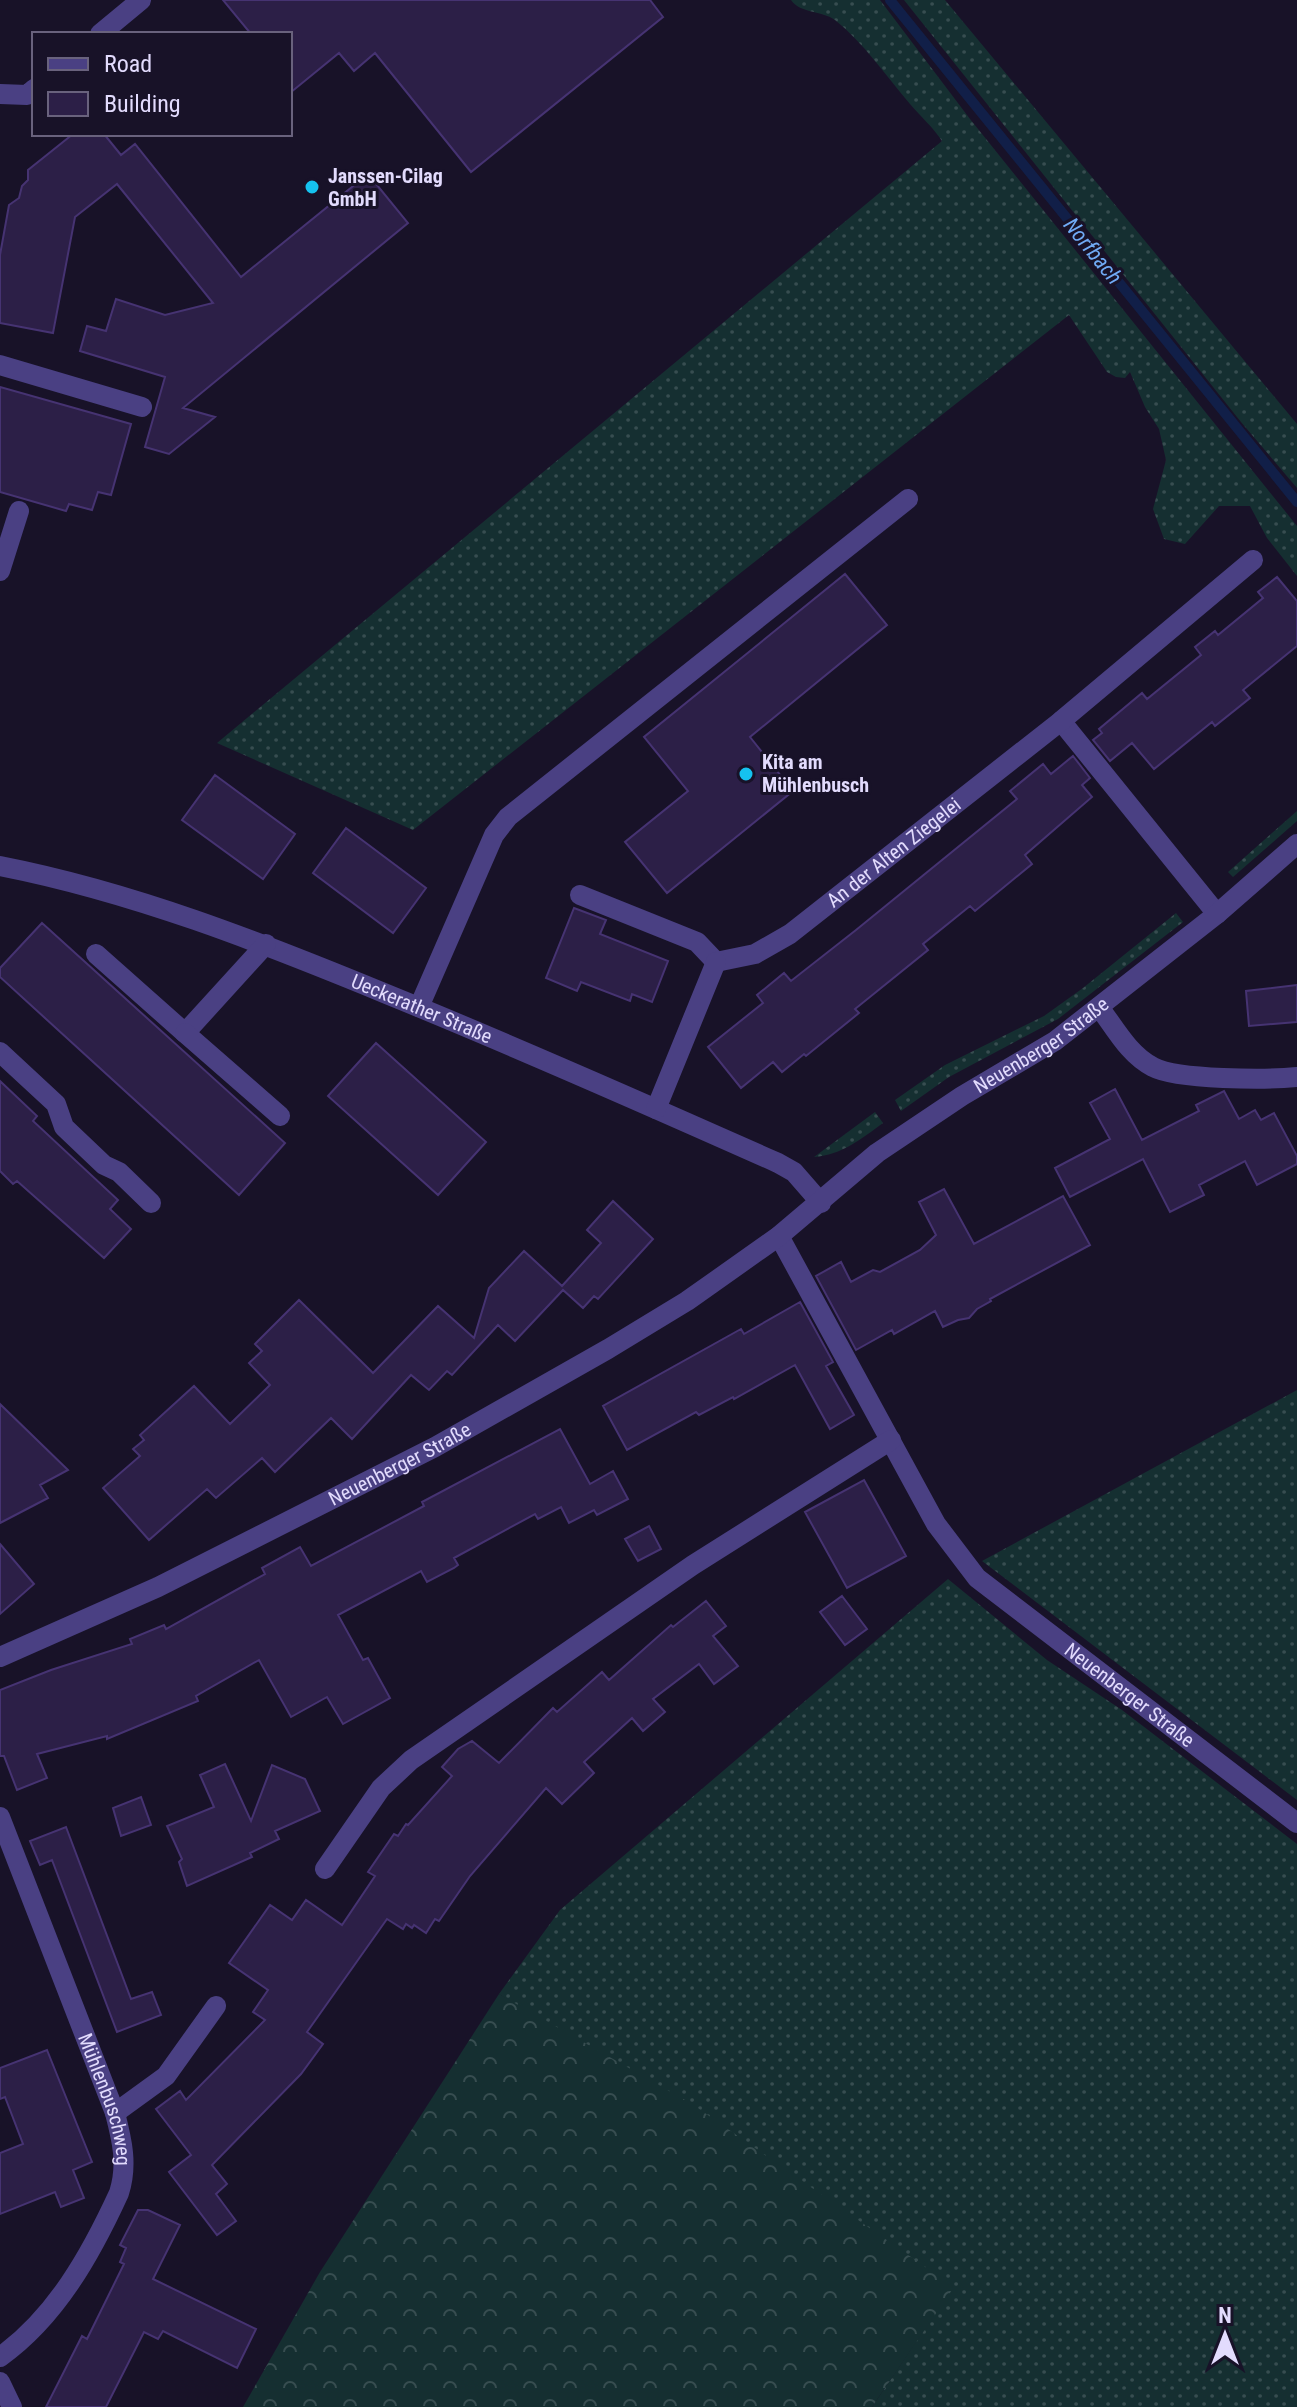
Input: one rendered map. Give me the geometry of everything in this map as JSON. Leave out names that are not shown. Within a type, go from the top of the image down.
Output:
[{"type":"street","points":[[102,32],[141,0]]},
{"type":"street","points":[[0,94],[27,95],[32,91]]},
{"type":"street","points":[[0,365],[142,407]]},
{"type":"street","points":[[419,1007],[494,835],[508,817],[908,499]]},
{"type":"street","points":[[0,571],[19,511]]},
{"type":"street","name":"An der Alten Ziegelei","points":[[716,962],[755,954],[773,946],[1061,721],[1253,560]]},
{"type":"street","points":[[1061,721],[1217,914]]},
{"type":"street","name":"Neuenberger Straße","points":[[0,1657],[172,1581],[435,1447],[687,1301],[779,1236],[877,1153],[962,1096],[1055,1041],[1217,914],[1297,844]]},
{"type":"street","name":"Ueckerather Straße","points":[[0,866],[139,902],[266,944],[656,1109],[794,1172],[821,1203]]},
{"type":"street","points":[[580,895],[697,942],[716,962],[656,1109]]},
{"type":"street","points":[[185,1033],[266,944]]},
{"type":"street","points":[[96,954],[280,1116]]},
{"type":"street","points":[[1099,1007],[1135,1054],[1156,1069],[1195,1076],[1297,1077]]},
{"type":"street","points":[[0,1052],[56,1104],[64,1127],[151,1203]]},
{"type":"street","name":"Neuenberger Straße","points":[[779,1236],[936,1524],[977,1578],[1297,1823]]},
{"type":"street","points":[[325,1869],[381,1788],[411,1760],[693,1565],[891,1440]]},
{"type":"street","name":"Mühlenbuschweg","points":[[0,1817],[115,2113],[124,2149],[124,2178],[112,2208],[75,2276],[22,2341],[0,2357]]},
{"type":"street","points":[[115,2113],[166,2076],[216,2006]]},
{"type":"street","points":[[0,2382],[12,2407]]},
{"type":"green space","points":[[791,0],[880,0],[970,119],[1297,526],[1297,576],[1267,538],[1250,506],[1219,506],[1185,544],[1164,539],[1153,509],[1166,460],[1159,429],[1145,407],[1130,372],[1125,378],[1107,372],[1069,315],[413,830],[217,743],[942,141],[846,29],[830,17],[800,8]]},
{"type":"green space","points":[[904,0],[945,0],[1297,424],[1297,488],[1241,422]]},
{"type":"green space","points":[[1297,811],[1297,821],[1233,877],[1228,872]]},
{"type":"green space","points":[[1176,913],[1183,922],[1058,1019],[949,1077],[901,1111],[895,1100],[945,1065],[1044,1016]]},
{"type":"green space","points":[[875,1112],[883,1123],[842,1150],[814,1157]]},
{"type":"green space","points":[[1297,1390],[1297,1800],[982,1561]]},
{"type":"green space","points":[[948,1579],[1047,1660],[1122,1710],[1297,1844],[1297,2407],[872,2407],[953,2287],[499,1994],[560,1910]]},
{"type":"green space","points":[[499,1994],[692,2104],[954,2287],[872,2407],[243,2407],[320,2272]]},
{"type":"building","points":[[223,0],[650,0],[663,17],[471,172],[375,53],[354,71],[339,53],[292,91],[292,32],[249,32]]},
{"type":"building","points":[[70,136],[106,136],[121,155],[135,144],[241,277],[368,174],[408,223],[183,408],[215,417],[169,454],[145,447],[165,377],[80,351],[87,326],[106,331],[116,299],[165,315],[213,303],[117,184],[75,217],[53,333],[0,323],[0,255],[9,205],[19,198],[22,186],[28,180],[28,170]]},
{"type":"building","points":[[0,387],[131,424],[111,495],[98,492],[92,510],[69,504],[66,511],[0,492]]},
{"type":"building","points":[[845,574],[887,625],[750,737],[793,791],[667,893],[625,842],[688,791],[644,737]]},
{"type":"building","points":[[1277,577],[1297,601],[1297,646],[1243,690],[1250,698],[1215,726],[1212,722],[1154,769],[1132,743],[1110,761],[1093,740],[1102,733],[1099,729],[1142,693],[1147,699],[1201,655],[1195,647],[1215,631],[1218,635],[1263,598],[1258,592]]},
{"type":"building","points":[[1073,756],[1090,778],[1082,785],[1092,797],[1025,855],[1032,864],[975,911],[970,906],[923,944],[928,950],[855,1009],[859,1013],[806,1056],[804,1054],[782,1072],[773,1062],[741,1088],[708,1047],[763,1003],[757,995],[784,973],[791,981],[856,930],[1017,799],[1010,791],[1043,764],[1051,774]]},
{"type":"building","points":[[215,775],[295,834],[263,879],[182,820]]},
{"type":"building","points":[[346,828],[426,888],[393,933],[313,873]]},
{"type":"building","points":[[574,908],[606,920],[600,934],[668,961],[652,1002],[632,994],[630,1001],[581,982],[577,991],[546,978]]},
{"type":"building","points":[[42,923],[285,1143],[239,1195],[0,977],[0,968]]},
{"type":"building","points":[[1297,985],[1297,1022],[1249,1026],[1246,991]]},
{"type":"building","points":[[376,1043],[486,1142],[438,1195],[328,1096]]},
{"type":"building","points":[[0,1081],[37,1116],[33,1121],[118,1200],[110,1209],[131,1229],[104,1258],[17,1181],[13,1184],[0,1171]]},
{"type":"building","points":[[1115,1089],[1142,1140],[1199,1111],[1196,1105],[1224,1091],[1239,1119],[1255,1110],[1261,1120],[1274,1113],[1297,1156],[1297,1164],[1257,1185],[1245,1161],[1199,1185],[1204,1195],[1170,1212],[1143,1159],[1070,1197],[1055,1168],[1110,1139],[1090,1103]]},
{"type":"building","points":[[944,1189],[974,1244],[1063,1196],[1090,1245],[990,1299],[969,1318],[943,1327],[935,1311],[894,1334],[892,1330],[856,1350],[816,1276],[841,1262],[851,1282],[873,1270],[880,1272],[920,1250],[936,1235],[919,1202]]},
{"type":"building","points":[[613,1201],[653,1239],[598,1299],[594,1296],[583,1308],[563,1290],[515,1341],[498,1325],[452,1375],[447,1371],[429,1390],[411,1375],[352,1439],[331,1418],[275,1472],[262,1458],[216,1498],[207,1489],[149,1540],[103,1488],[140,1456],[133,1449],[144,1440],[140,1435],[194,1386],[230,1424],[270,1385],[249,1363],[262,1351],[255,1344],[299,1300],[373,1373],[438,1306],[474,1338],[489,1288],[524,1251],[562,1286],[601,1243],[587,1230]]},
{"type":"building","points":[[800,1302],[833,1362],[826,1366],[854,1415],[830,1429],[795,1365],[734,1399],[699,1415],[696,1412],[627,1450],[603,1406],[741,1329],[744,1334]]},
{"type":"building","points":[[0,1404],[68,1470],[40,1485],[48,1498],[0,1523]]},
{"type":"building","points":[[560,1429],[590,1484],[613,1471],[628,1499],[597,1515],[594,1510],[569,1523],[561,1507],[538,1519],[535,1514],[454,1558],[458,1565],[427,1582],[421,1571],[338,1615],[363,1660],[368,1658],[390,1698],[343,1724],[327,1697],[291,1717],[259,1660],[196,1696],[198,1701],[107,1739],[107,1736],[37,1754],[47,1778],[17,1790],[4,1756],[0,1756],[0,1690],[132,1644],[130,1639],[164,1625],[166,1629],[265,1574],[262,1568],[300,1547],[311,1566],[424,1506],[422,1502]]},
{"type":"building","points":[[864,1480],[906,1556],[847,1588],[805,1512]]},
{"type":"building","points":[[649,1526],[661,1549],[638,1561],[625,1539]]},
{"type":"building","points":[[0,1544],[34,1584],[0,1614]]},
{"type":"building","points":[[842,1596],[867,1629],[845,1645],[820,1612]]},
{"type":"building","points":[[706,1601],[726,1626],[713,1636],[738,1666],[714,1684],[699,1664],[653,1699],[665,1712],[643,1731],[632,1718],[584,1762],[594,1773],[562,1804],[546,1788],[470,1876],[439,1921],[435,1919],[426,1933],[414,1925],[412,1928],[406,1924],[403,1929],[387,1919],[307,2032],[323,2044],[301,2074],[212,2165],[227,2184],[216,2194],[236,2221],[217,2235],[169,2172],[191,2155],[156,2109],[180,2091],[186,2100],[265,2020],[253,2012],[268,1990],[229,1963],[270,1905],[292,1920],[306,1900],[342,1925],[375,1876],[368,1872],[394,1834],[398,1836],[452,1776],[442,1767],[458,1749],[472,1741],[499,1763],[553,1708],[557,1712],[602,1672],[609,1680],[671,1625],[673,1627]]},
{"type":"building","points":[[225,1764],[251,1821],[272,1765],[305,1779],[320,1811],[275,1831],[279,1839],[250,1853],[252,1857],[187,1886],[179,1862],[182,1859],[167,1826],[214,1807],[200,1775]]},
{"type":"building","points":[[141,1797],[151,1825],[121,1836],[113,1808]]},
{"type":"building","points":[[66,1827],[131,1999],[152,1992],[161,2015],[117,2032],[52,1860],[40,1865],[30,1841]]},
{"type":"building","points":[[47,2050],[92,2162],[73,2170],[84,2198],[61,2207],[55,2192],[0,2214],[0,2153],[23,2144],[5,2097],[0,2099],[0,2068]]},
{"type":"building","points":[[138,2210],[148,2210],[180,2225],[153,2279],[256,2329],[237,2368],[163,2331],[158,2339],[144,2332],[106,2407],[46,2407],[82,2336],[87,2339],[124,2264],[120,2262],[126,2248],[120,2245]]},
{"type":"waterway","name":"Norfbach","points":[[890,0],[1297,502]]},
{"type":"place","name":"Janssen-Cilag GmbH","points":[[312,187]]},
{"type":"place","name":"Kita am Mühlenbusch","points":[[746,774]]}]
